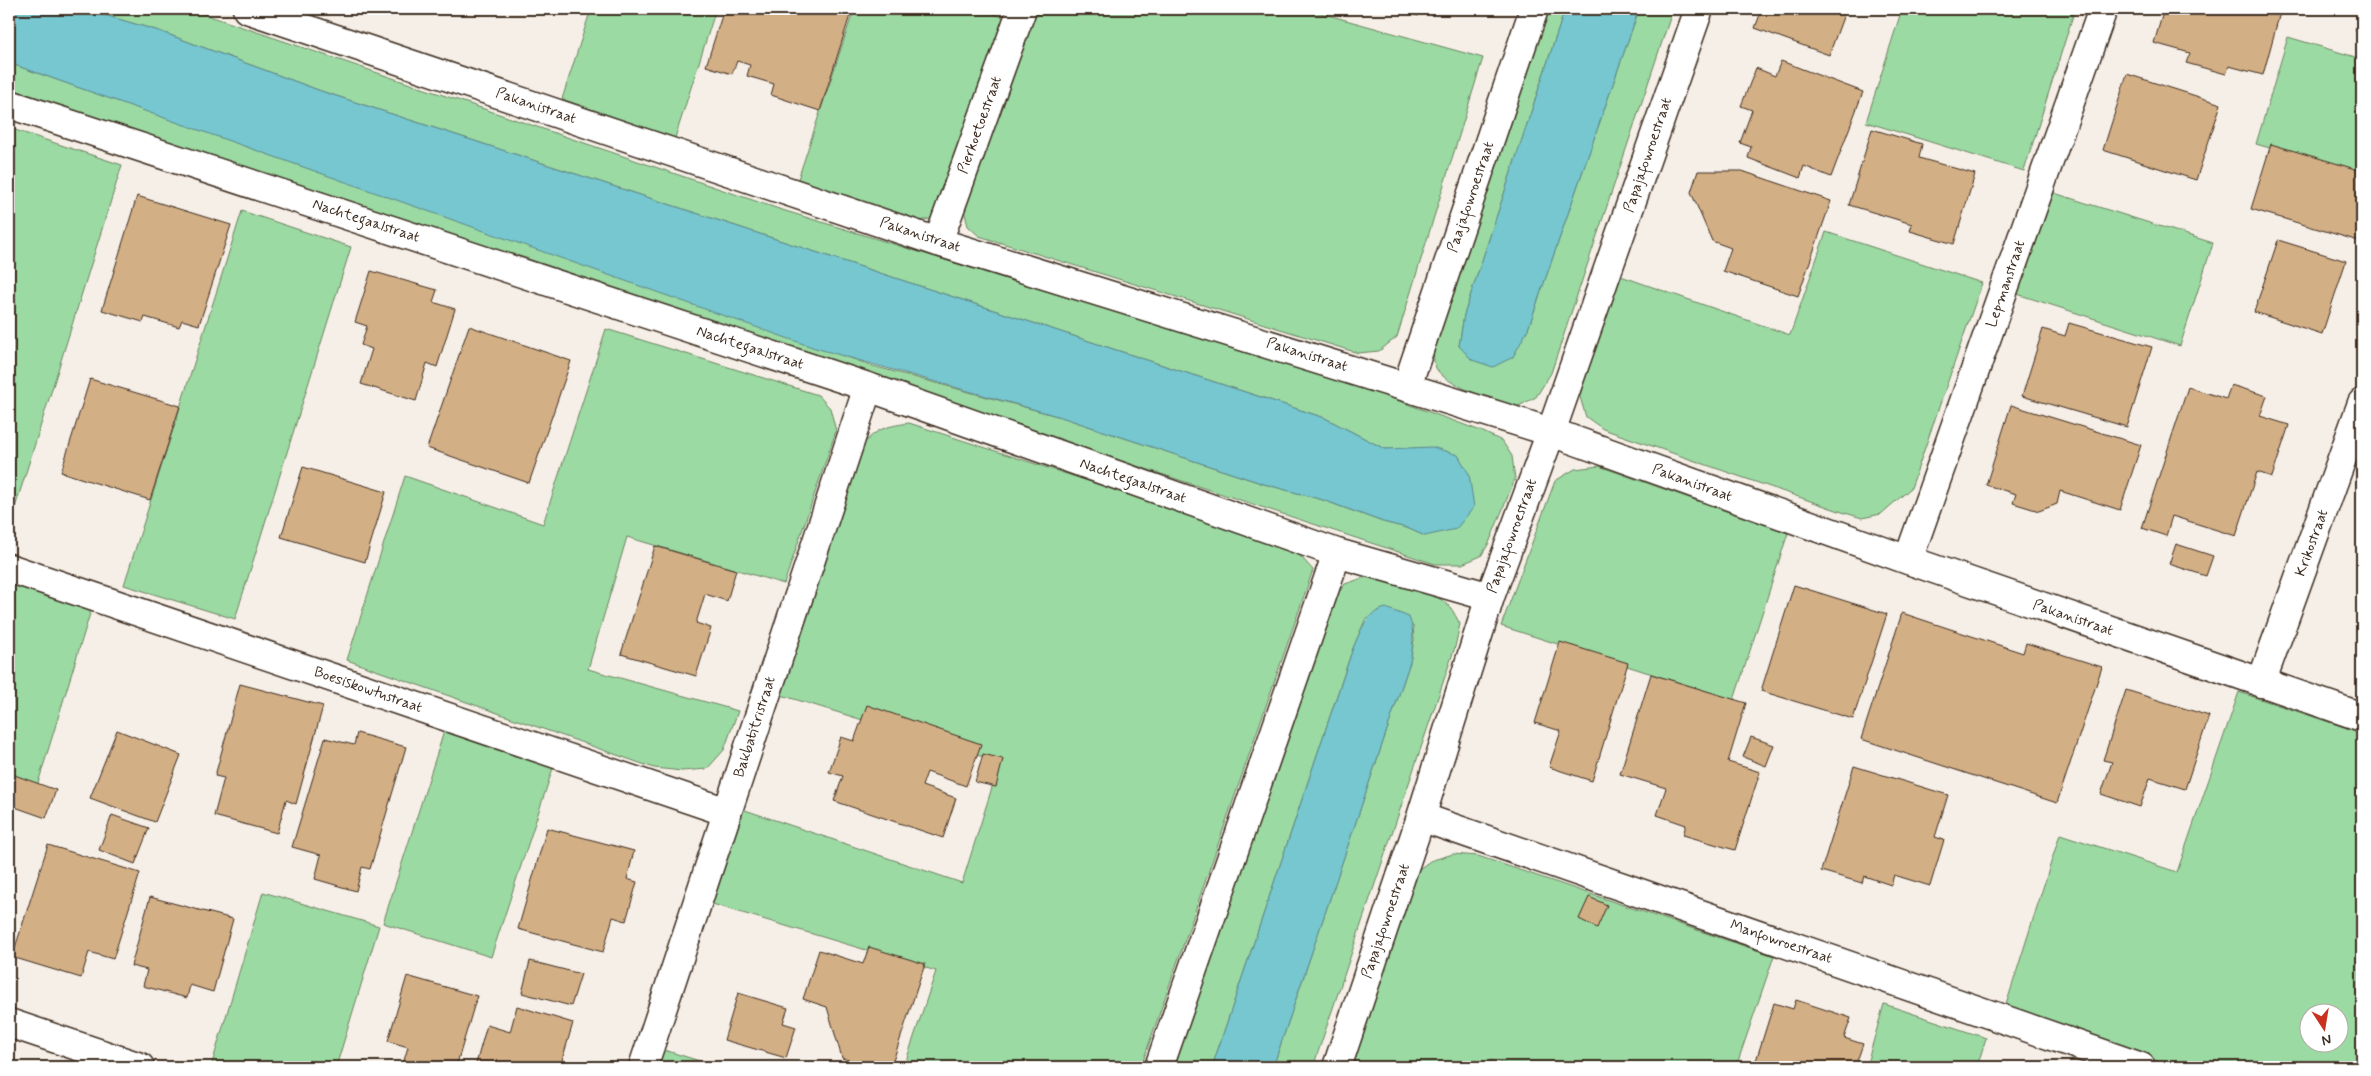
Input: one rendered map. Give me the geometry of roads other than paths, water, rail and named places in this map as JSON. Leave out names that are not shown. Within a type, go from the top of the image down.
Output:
[{"type":"street","name":"Pakanistraat","points":[[247,9],[274,13],[938,242],[1551,432],[1908,560],[2362,717]]},
{"type":"street","name":"Pierkoetoestraat","points":[[938,242],[1022,9]]},
{"type":"street","name":"Paajafowroestraat","points":[[1407,386],[1534,9]]},
{"type":"street","name":"Papajafowroestraat","points":[[1337,1067],[1421,817],[1490,597],[1551,432],[1699,9]]},
{"type":"street","name":"Lepmanstraat","points":[[1908,560],[2103,9]]},
{"type":"street","name":"Nachtegaalstraat","points":[[9,104],[868,387],[1337,553],[1490,597]]},
{"type":"street","name":"Bakbatitristraat","points":[[643,1067],[868,387]]},
{"type":"street","name":"Krikostraat","points":[[2261,683],[2362,403]]},
{"type":"street","points":[[1159,1067],[1337,553]]},
{"type":"street","name":"Boesiskowtustraat","points":[[9,568],[727,812]]},
{"type":"street","name":"Manfowroestraat","points":[[1421,817],[2141,1067]]},
{"type":"street","points":[[9,1023],[140,1067]]},
{"type":"water","points":[[9,9],[84,9],[159,31],[321,91],[1325,418],[1385,449],[1432,447],[1458,455],[1469,474],[1474,507],[1456,529],[1425,536],[1407,528],[1383,522],[1323,500],[1264,484],[1061,417],[815,348],[9,63]]},
{"type":"water","points":[[1565,9],[1639,9],[1528,329],[1513,357],[1493,367],[1472,360],[1459,346],[1464,315]]},
{"type":"water","points":[[1386,608],[1409,617],[1413,639],[1410,662],[1273,1067],[1212,1067],[1353,648],[1368,618],[1379,610]]}]
